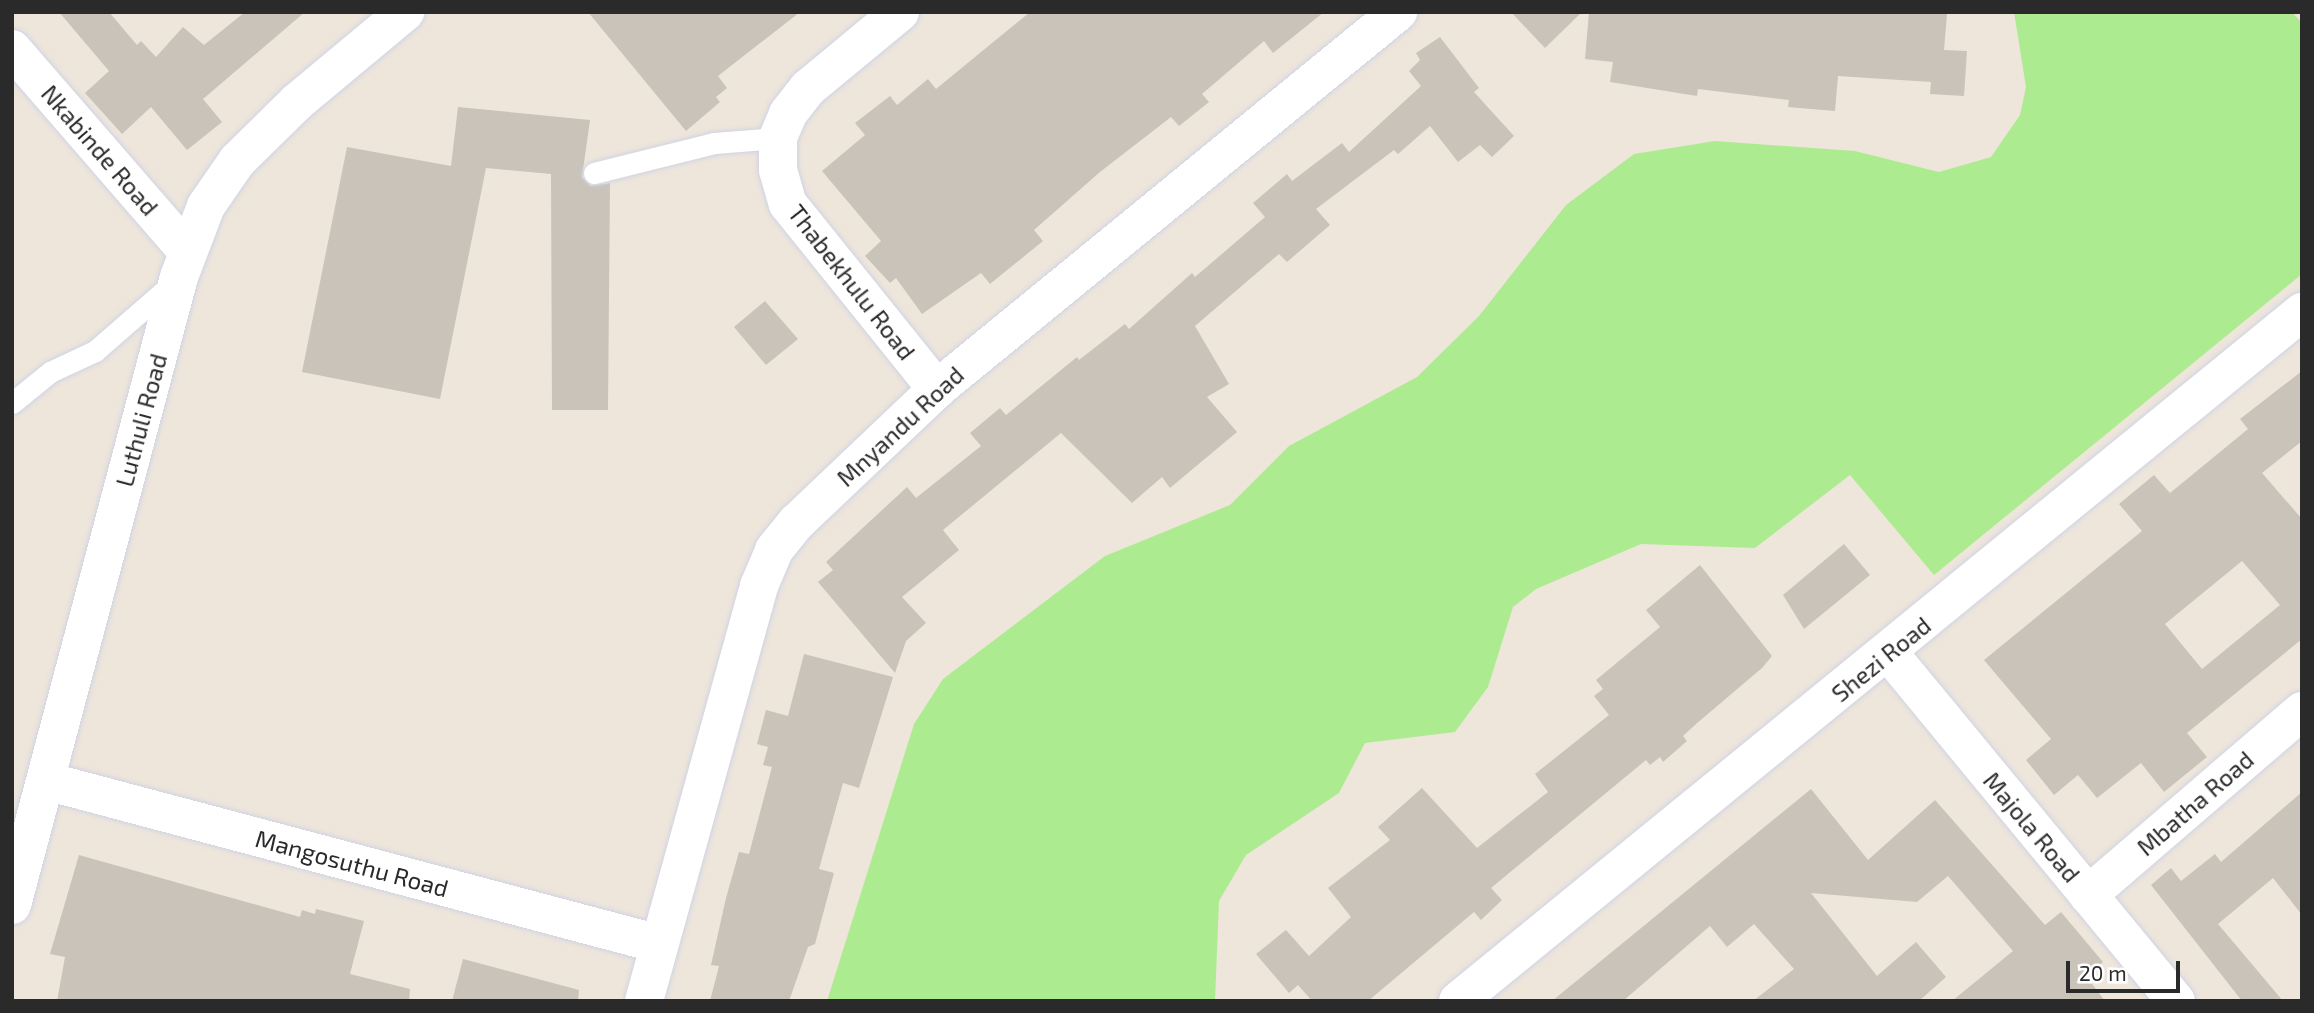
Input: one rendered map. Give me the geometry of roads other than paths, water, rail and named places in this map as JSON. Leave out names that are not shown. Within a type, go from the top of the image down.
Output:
[{"type":"street","name":"Luthuli Road","points":[[12,905],[32,802],[183,264],[206,206],[237,161],[297,102],[405,12]]},
{"type":"street","name":"Thabekhulu Road","points":[[900,12],[808,88],[788,114],[778,138],[778,170],[788,204],[937,389]]},
{"type":"street","name":"Mnyandu Road","points":[[644,1001],[759,586],[774,550],[797,522],[937,389],[1398,12]]},
{"type":"street","name":"Nkabinde Road","points":[[12,49],[183,264]]},
{"type":"street","name":"Shezi Road","points":[[1458,1001],[1889,653],[2302,312]]},
{"type":"street","name":"Majola Road","points":[[1889,653],[2176,1001]]},
{"type":"street","name":"Mbatha Road","points":[[2088,895],[2302,711]]},
{"type":"street","name":"Mangosuthu Road","points":[[32,802],[659,944]]},
{"type":"lane","points":[[594,173],[715,144],[778,138]]},
{"type":"lane","points":[[12,403],[50,372],[95,351],[183,264]]}]
